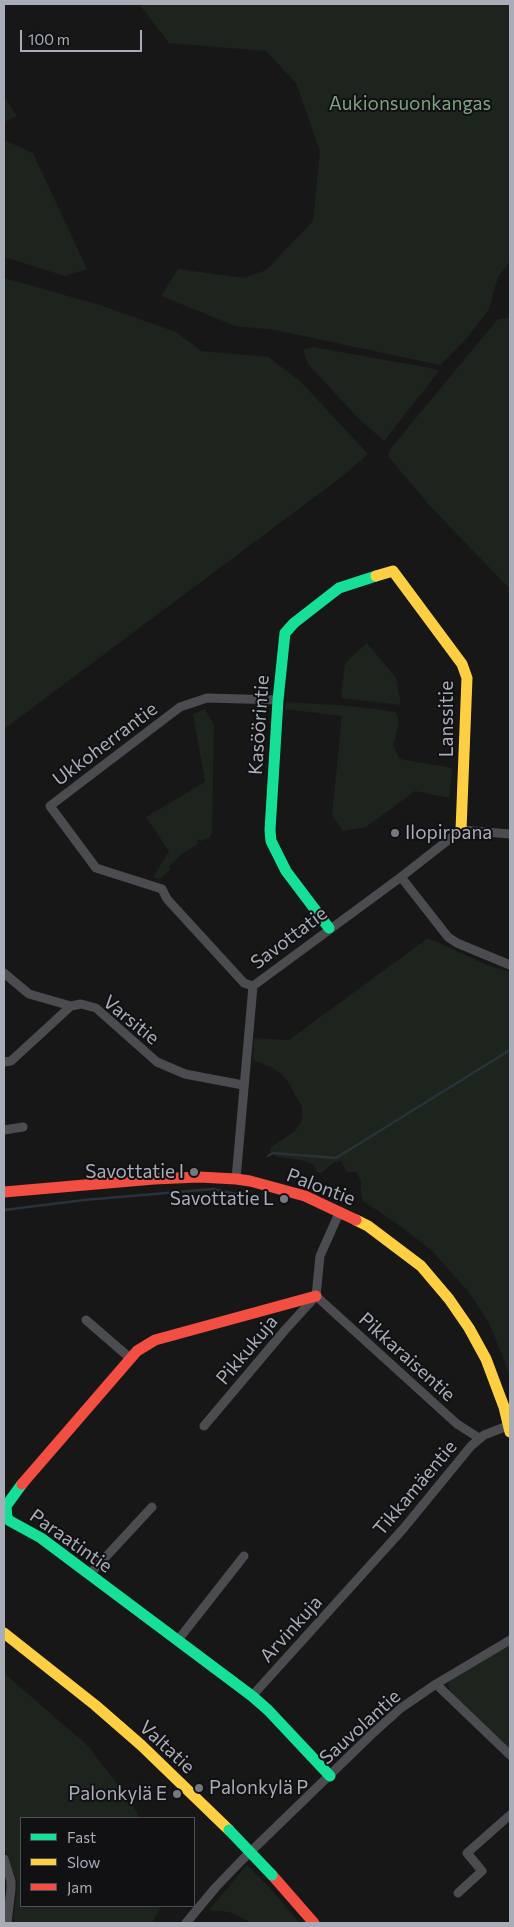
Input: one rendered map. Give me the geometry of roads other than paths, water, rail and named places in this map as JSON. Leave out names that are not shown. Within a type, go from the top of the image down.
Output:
[{"type":"main road","name":"Kasöörintie","points":[[330,928],[286,871],[271,841],[278,700],[285,633],[294,623],[339,588],[393,571]]},
{"type":"main road","name":"Lanssitie","points":[[393,571],[462,664],[467,678],[461,830]]},
{"type":"main road","name":"Palontie","points":[[4,1192],[154,1179],[199,1177],[236,1179],[298,1194],[340,1211],[368,1226],[404,1252],[421,1266],[449,1298],[486,1358],[496,1382],[510,1428]]},
{"type":"main road","name":"Paraatintie","points":[[316,1296],[155,1340],[137,1351],[11,1498],[6,1506],[5,1514],[10,1521],[41,1538],[252,1696],[268,1710],[330,1776]]},
{"type":"main road","name":"Valtatie","points":[[4,1633],[95,1705],[141,1745],[229,1830],[314,1923]]},
{"type":"street","name":"Ukkoherrantie","points":[[252,986],[244,983],[167,899],[162,889],[96,868],[50,806],[180,707],[207,698],[278,700]]},
{"type":"street","points":[[461,830],[510,834]]},
{"type":"street","name":"Savottatie","points":[[236,1179],[252,986],[402,877],[461,830]]},
{"type":"street","points":[[402,877],[448,937],[457,943],[510,965]]},
{"type":"street","name":"Varsitie","points":[[4,973],[28,994],[71,1006],[81,1004],[96,1008],[157,1062],[185,1074],[243,1085]]},
{"type":"street","points":[[4,1062],[11,1061],[71,1006]]},
{"type":"street","points":[[4,1130],[23,1127]]},
{"type":"street","points":[[316,1296],[320,1256],[340,1211]]},
{"type":"street","name":"Pikkukuja","points":[[204,1426],[316,1296]]},
{"type":"street","name":"Pikkaraisentie","points":[[316,1296],[457,1424],[479,1438]]},
{"type":"street","points":[[86,1320],[130,1358]]},
{"type":"street","name":"Tikkamäentie","points":[[354,1584],[479,1438],[510,1428]]},
{"type":"street","points":[[90,1575],[152,1508]]},
{"type":"street","points":[[178,1640],[244,1556]]},
{"type":"street","name":"Arvinkuja","points":[[252,1696],[354,1584]]},
{"type":"street","name":"Sauvolantie","points":[[186,1923],[216,1887],[401,1708],[436,1684],[510,1640]]},
{"type":"street","points":[[436,1684],[510,1755]]},
{"type":"street","points":[[458,1893],[482,1871],[467,1853],[510,1815]]},
{"type":"street","points":[[4,1859],[11,1881],[7,1923]]},
{"type":"waterway","points":[[268,1156],[273,1153],[336,1158],[510,1050]]},
{"type":"waterway","points":[[4,1210],[84,1200],[213,1189],[241,1195],[248,1190]]},
{"type":"place","name":"Ilopirpana","points":[[395,833]]},
{"type":"place","name":"Savottatie I","points":[[194,1172]]},
{"type":"place","name":"Savottatie L","points":[[284,1199]]},
{"type":"place","name":"Palonkylä P","points":[[199,1788]]},
{"type":"place","name":"Palonkylä E","points":[[177,1794]]},
{"type":"park label","name":"Aukionsuonkangas","points":[[410,104]]}]
